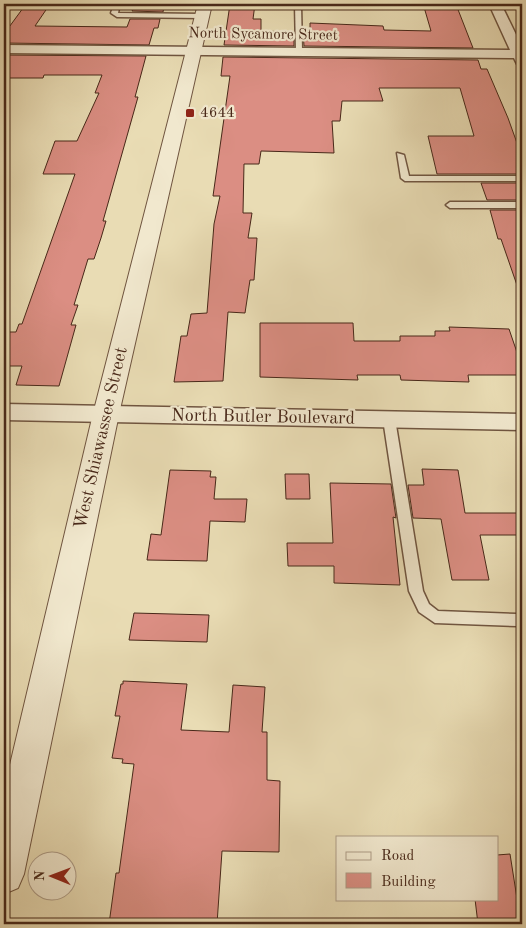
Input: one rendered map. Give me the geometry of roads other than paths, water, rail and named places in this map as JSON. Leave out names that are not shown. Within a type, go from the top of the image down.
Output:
[{"type":"street","points":[[495,4],[521,56]]},
{"type":"street","name":"West Shiawassee Street","points":[[4,874],[106,414],[203,10]]},
{"type":"street","name":"North Sycamore Street","points":[[4,49],[194,50],[521,56]]},
{"type":"street","name":"North Butler Boulevard","points":[[4,412],[522,422]]},
{"type":"lane","points":[[117,4],[114,13],[117,15],[203,10]]},
{"type":"lane","points":[[298,4],[299,52]]},
{"type":"lane","points":[[400,155],[405,178],[522,179]]},
{"type":"lane","points":[[450,205],[522,205]]},
{"type":"lane","points":[[389,419],[416,591],[424,608],[436,617],[517,620]]},
{"type":"place","name":"4644","points":[[190,113]]}]
